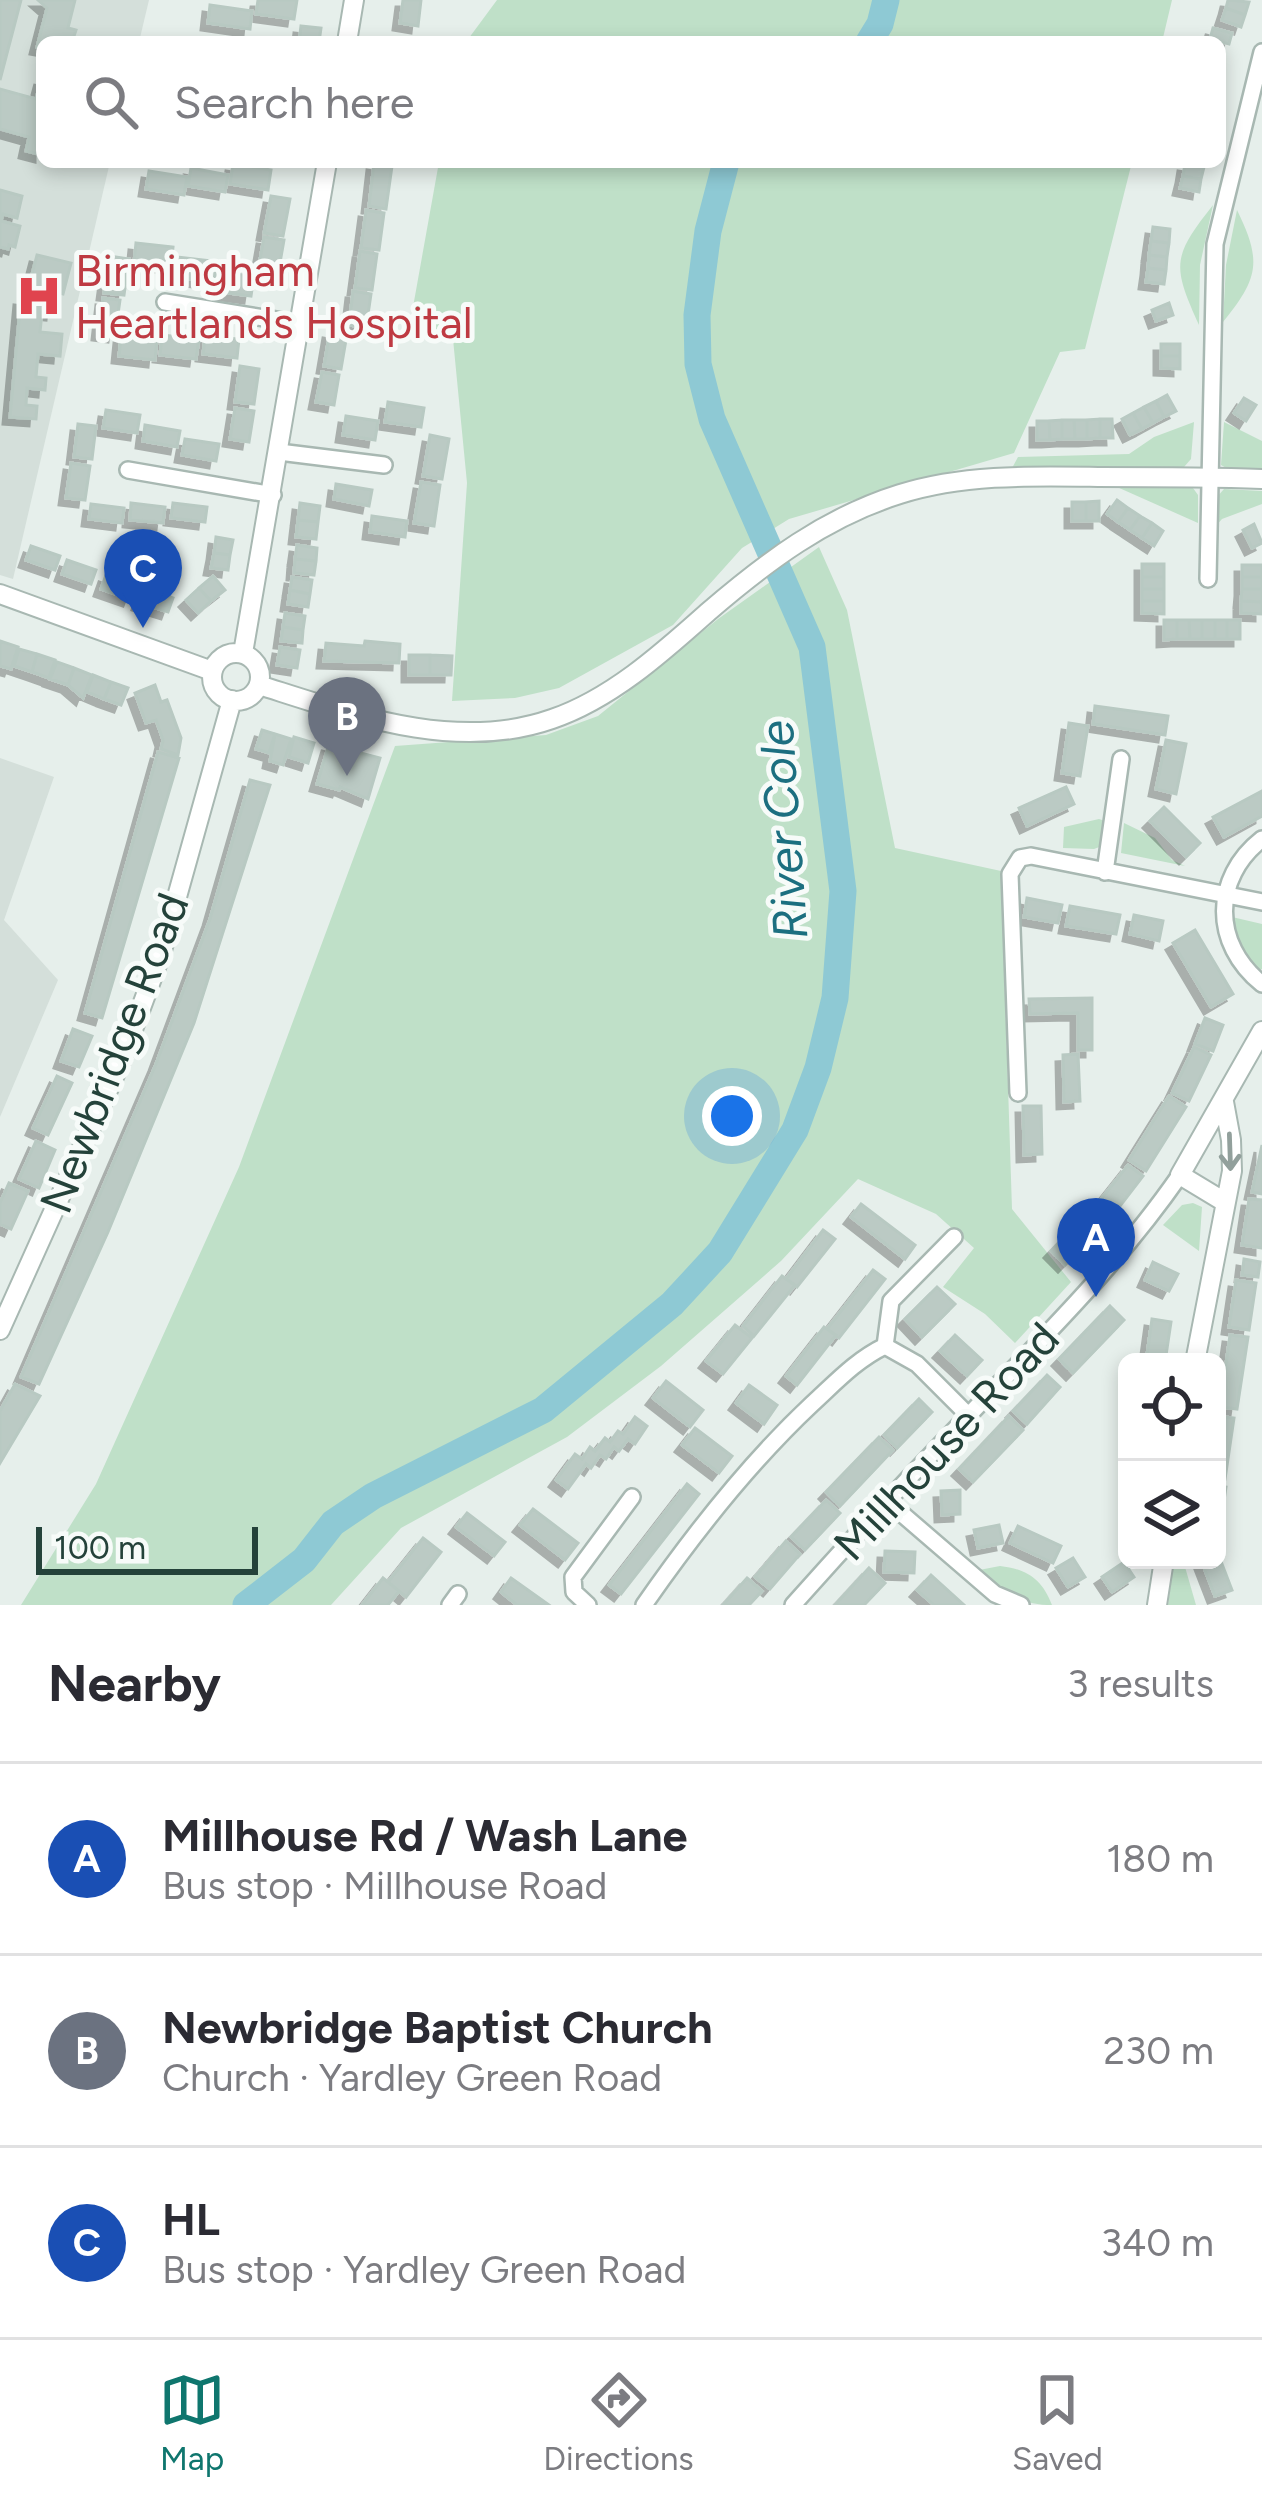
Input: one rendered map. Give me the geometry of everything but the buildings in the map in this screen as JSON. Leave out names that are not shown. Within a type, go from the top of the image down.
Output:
[{"type":"street","points":[[348,36],[354,0]]},
{"type":"street","points":[[1208,579],[1215,244],[1262,52]]},
{"type":"street","points":[[243,653],[326,168]]},
{"type":"street","points":[[165,302],[302,324]]},
{"type":"street","points":[[279,452],[384,464]]},
{"type":"street","points":[[128,470],[272,495]]},
{"type":"street","points":[[259,685],[371,721],[430,729],[515,727],[576,709],[637,672],[793,544],[898,495],[955,480],[1262,479]]},
{"type":"street","points":[[0,594],[212,671]]},
{"type":"street","points":[[243,653],[259,670],[259,685],[245,699],[232,700],[216,691],[212,671],[221,657],[243,653]]},
{"type":"street","name":"Newbridge Road","points":[[0,1330],[122,1058],[161,954],[232,700]]},
{"type":"street","points":[[1106,872],[1121,759]]},
{"type":"street","points":[[1262,838],[1236,866],[1224,895],[1223,917],[1234,954],[1262,984]]},
{"type":"street","points":[[1018,1093],[1010,874],[1020,858],[1031,856],[1262,902]]},
{"type":"street","name":"Millhouse Road","points":[[793,1605],[1145,1224],[1224,1102],[1262,1031]]},
{"type":"street","points":[[1197,1353],[1233,1160],[1224,1102]]},
{"type":"street","points":[[1180,1174],[1223,1201]]},
{"type":"street","points":[[885,1346],[891,1301],[954,1237]]},
{"type":"street","points":[[885,1346],[917,1364],[968,1415]]},
{"type":"street","points":[[644,1605],[766,1447],[863,1357],[885,1346]]},
{"type":"street","points":[[588,1605],[574,1592],[573,1577],[632,1497]]},
{"type":"street","points":[[886,1501],[995,1594],[1021,1605]]},
{"type":"street","points":[[1157,1605],[1163,1569]]},
{"type":"shaded area","name":"Birmingham Heartlands Hospital","points":[[0,0],[149,0],[140,36],[36,36],[36,168],[109,168],[13,579],[0,575]]},
{"type":"shaded area","points":[[0,758],[54,777],[4,920],[58,980],[0,1117]]},
{"type":"green space","points":[[497,0],[1172,0],[1163,36],[470,36]]},
{"type":"green space","points":[[438,168],[1130,168],[1085,349],[1060,352],[1014,453],[789,519],[742,548],[673,625],[559,688],[515,698],[452,701],[467,483],[453,339],[408,335]]},
{"type":"green space","points":[[1213,205],[1200,265],[1199,325],[1184,288],[1181,262],[1190,237]]},
{"type":"green space","points":[[1237,210],[1250,243],[1253,269],[1244,293],[1223,322],[1226,265]]},
{"type":"green space","points":[[1194,422],[1191,459],[1184,467],[1011,470],[1018,457],[1129,454],[1154,437]]},
{"type":"green space","points":[[1224,422],[1262,441],[1262,471],[1230,470],[1221,465]]},
{"type":"green space","points":[[1117,487],[1193,488],[1198,495],[1198,523]]},
{"type":"green space","points":[[1224,489],[1262,491],[1262,504],[1222,519],[1214,528],[1217,497]]},
{"type":"green space","points":[[819,547],[847,610],[895,848],[1001,871],[1012,1209],[1071,1282],[1015,1343],[985,1314],[943,1287],[974,1248],[936,1214],[858,1179],[781,1261],[661,1366],[567,1437],[401,1528],[331,1605],[21,1605],[96,1484],[239,1167],[395,746],[546,735],[598,716],[718,619]]},
{"type":"green space","points":[[1105,821],[1102,846],[1063,848],[1064,827]]},
{"type":"green space","points":[[1124,823],[1155,838],[1172,860],[1185,866],[1121,853]]},
{"type":"green space","points":[[1232,917],[1262,924],[1262,969],[1258,971],[1243,954]]},
{"type":"green space","points":[[1182,1205],[1202,1207],[1199,1251],[1163,1225]]},
{"type":"green space","points":[[1000,1566],[1032,1577],[1052,1605],[1010,1596],[974,1571]]},
{"type":"green space","points":[[1173,1569],[1186,1569],[1196,1605],[1168,1605]]},
{"type":"waterway","name":"River Cole","points":[[873,36],[886,0]]},
{"type":"waterway","name":"River Cole","points":[[246,1605],[304,1560],[333,1523],[373,1496],[543,1410],[672,1304],[720,1252],[795,1130],[818,1068],[835,998],[843,891],[812,647],[712,419],[698,364],[697,315],[708,231],[724,168]]},
{"type":"place","name":"Birmingham Heartlands Hospital","points":[[39,296]]},
{"type":"place","name":"HL","points":[[143,628]]},
{"type":"place","name":"Newbridge Baptist Church","points":[[347,776]]},
{"type":"place","name":"Millhouse Rd / Wash Lane","points":[[1096,1297]]}]
